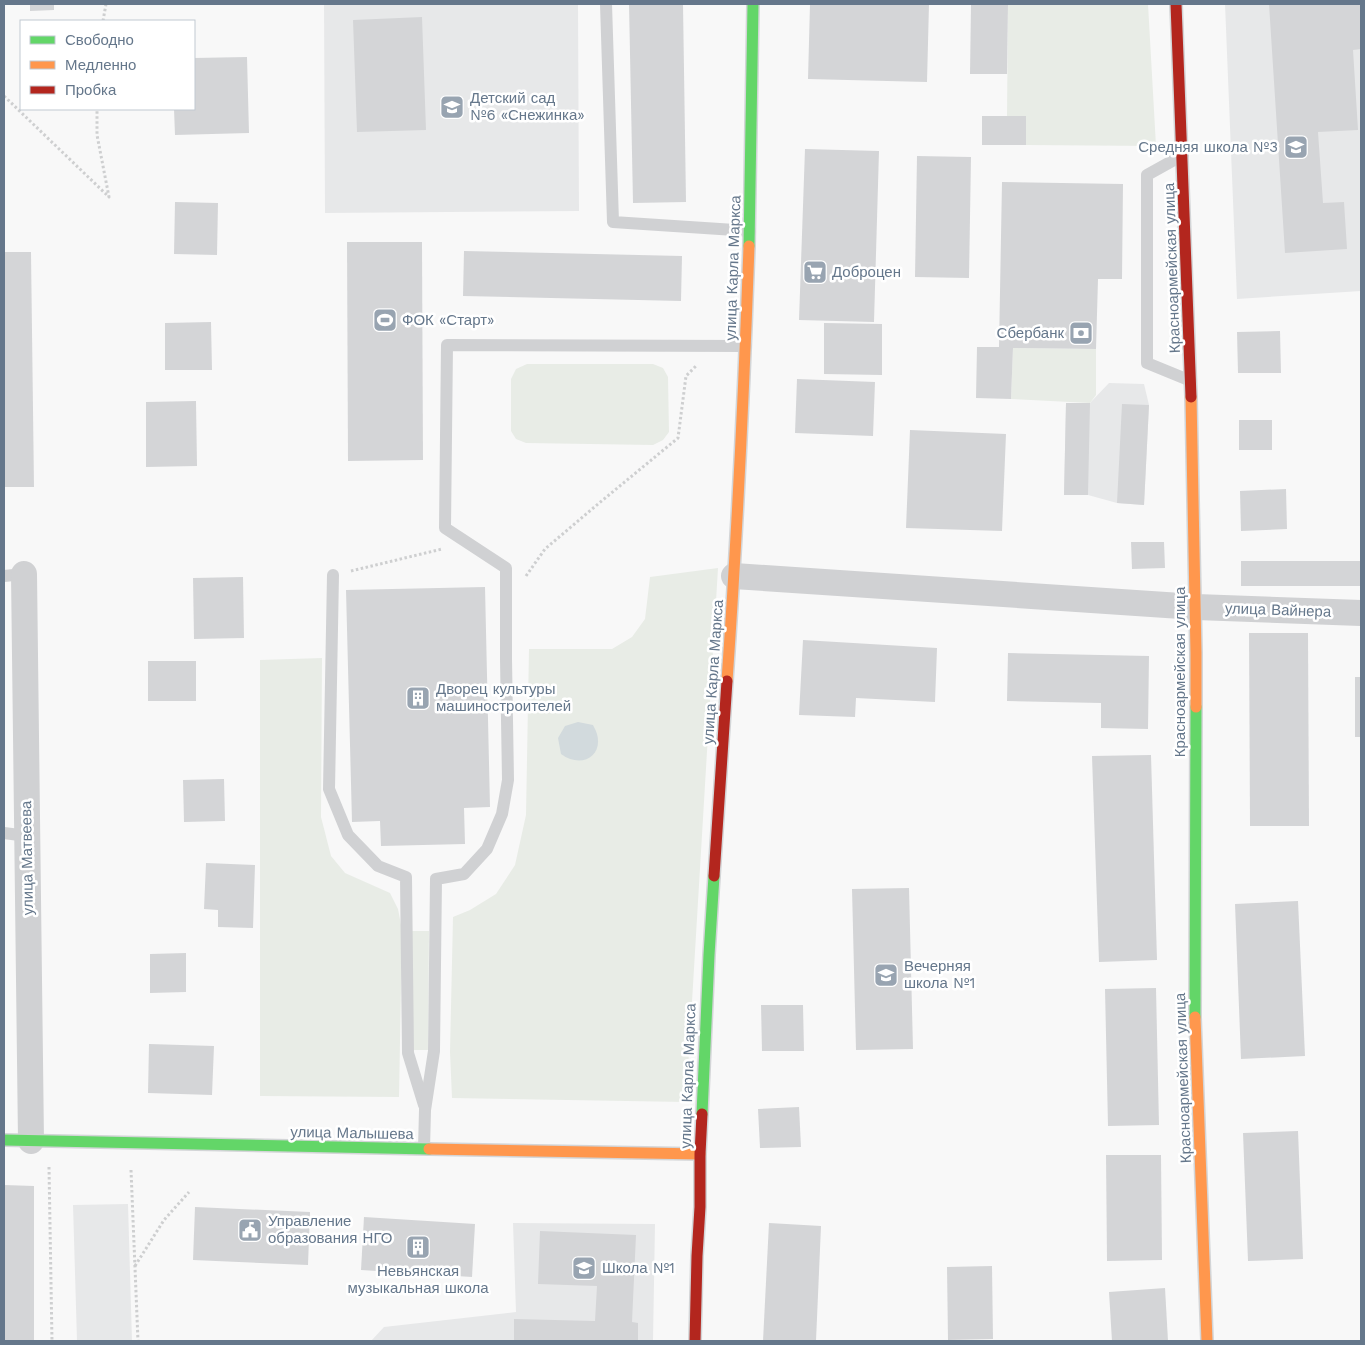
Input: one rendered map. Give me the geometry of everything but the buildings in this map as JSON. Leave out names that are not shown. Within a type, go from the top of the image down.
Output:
[{"type":"main road","name":"улица Карла Маркса","points":[[695,1341],[700,1154],[709,955],[734,576],[746,346],[750,231],[753,4]]},
{"type":"main road","name":"Красноармейская улица","points":[[1176,4],[1191,381],[1196,607],[1194,999],[1207,1341]]},
{"type":"main road","name":"улица Малышева","points":[[4,1140],[700,1154]]},
{"type":"street","name":"улица Матвеева","points":[[14,575],[15,835],[40,1141]]},
{"type":"street","name":"улица Вайнера","points":[[734,576],[1196,607],[1361,613]]},
{"type":"lane","points":[[606,4],[612,222],[750,231]]},
{"type":"lane","points":[[1183,155],[1147,175],[1147,363],[1191,381]]},
{"type":"lane","points":[[424,1149],[425,1110],[434,1051],[436,879],[464,874],[487,849],[502,814],[508,780],[506,568],[445,528],[447,345],[746,346]]},
{"type":"lane","points":[[333,575],[330,789],[348,835],[378,866],[406,877],[408,1053],[425,1110]]},
{"type":"path","points":[[103,20],[106,4]]},
{"type":"path","points":[[4,96],[109,197],[97,136],[97,110]]},
{"type":"path","points":[[506,602],[545,549],[678,438],[686,376],[715,346]]},
{"type":"path","points":[[333,575],[468,543]]},
{"type":"path","points":[[40,1141],[52,1341]]},
{"type":"path","points":[[130,1143],[138,1341]]},
{"type":"path","points":[[135,1266],[164,1220],[189,1192]]},
{"type":"shaded area","name":"Детский сад №6 «Снежинка»","points":[[324,4],[578,4],[579,211],[325,213]]},
{"type":"shaded area","points":[[1008,4],[1148,4],[1156,146],[1026,145],[1026,117],[1007,116]]},
{"type":"shaded area","name":"Средняя школа №3","points":[[1225,4],[1361,4],[1361,291],[1237,299]]},
{"type":"shaded area","points":[[1013,348],[1096,349],[1096,395],[1090,403],[1011,399]]},
{"type":"shaded area","points":[[527,364],[653,364],[663,368],[668,377],[669,432],[663,440],[653,445],[526,443],[516,439],[511,431],[511,379],[516,369]]},
{"type":"shaded area","points":[[1109,383],[1144,384],[1149,405],[1144,505],[1117,503],[1088,495],[1064,495],[1066,403],[1090,403]]},
{"type":"shaded area","points":[[718,568],[686,1102],[452,1098],[450,1052],[453,917],[470,910],[496,894],[515,865],[526,815],[529,649],[612,649],[632,637],[645,619],[650,577]]},
{"type":"shaded area","points":[[322,658],[321,817],[331,856],[345,873],[390,893],[398,909],[402,930],[399,1097],[260,1096],[260,660]]},
{"type":"shaded area","points":[[578,722],[593,725],[598,743],[596,751],[592,756],[578,760],[570,759],[561,754],[558,738],[565,726]]},
{"type":"shaded area","points":[[412,931],[429,931],[428,1050],[412,1050]]},
{"type":"shaded area","points":[[128,1204],[132,1341],[77,1341],[73,1205]]},
{"type":"shaded area","name":"Школа №1","points":[[513,1223],[655,1224],[653,1341],[371,1341],[384,1327],[516,1312]]},
{"type":"traffic: fast","points":[[749,246],[753,4]]},
{"type":"traffic: fast","points":[[1195,1017],[1196,707]]},
{"type":"traffic: fast","points":[[702,1114],[714,876]]},
{"type":"traffic: fast","points":[[4,1140],[429,1149]]},
{"type":"traffic: slow","points":[[727,681],[740,464],[749,246]]},
{"type":"traffic: slow","points":[[1191,397],[1196,707]]},
{"type":"traffic: slow","points":[[1195,1017],[1207,1341]]},
{"type":"traffic: slow","points":[[429,1149],[700,1154]]},
{"type":"traffic: jam","points":[[1176,4],[1191,397]]},
{"type":"traffic: jam","points":[[714,876],[727,681]]},
{"type":"traffic: jam","points":[[695,1341],[702,1114]]},
{"type":"place","name":"Детский сад №6 «Снежинка»","points":[[452,107]]},
{"type":"place","name":"Средняя школа №3","points":[[1296,147]]},
{"type":"place","name":"Доброцен","points":[[815,272]]},
{"type":"place","name":"ФОК «Старт»","points":[[385,320]]},
{"type":"place","name":"Сбербанк","points":[[1081,333]]},
{"type":"place","name":"Дворец культуры машиностроителей","points":[[418,698]]},
{"type":"place","name":"Вечерняя школа №1","points":[[886,975]]},
{"type":"place","name":"Управление образования НГО","points":[[250,1230]]},
{"type":"place","name":"Невьянская музыкальная школа","points":[[418,1247]]},
{"type":"place","name":"Школа №1","points":[[584,1268]]}]
